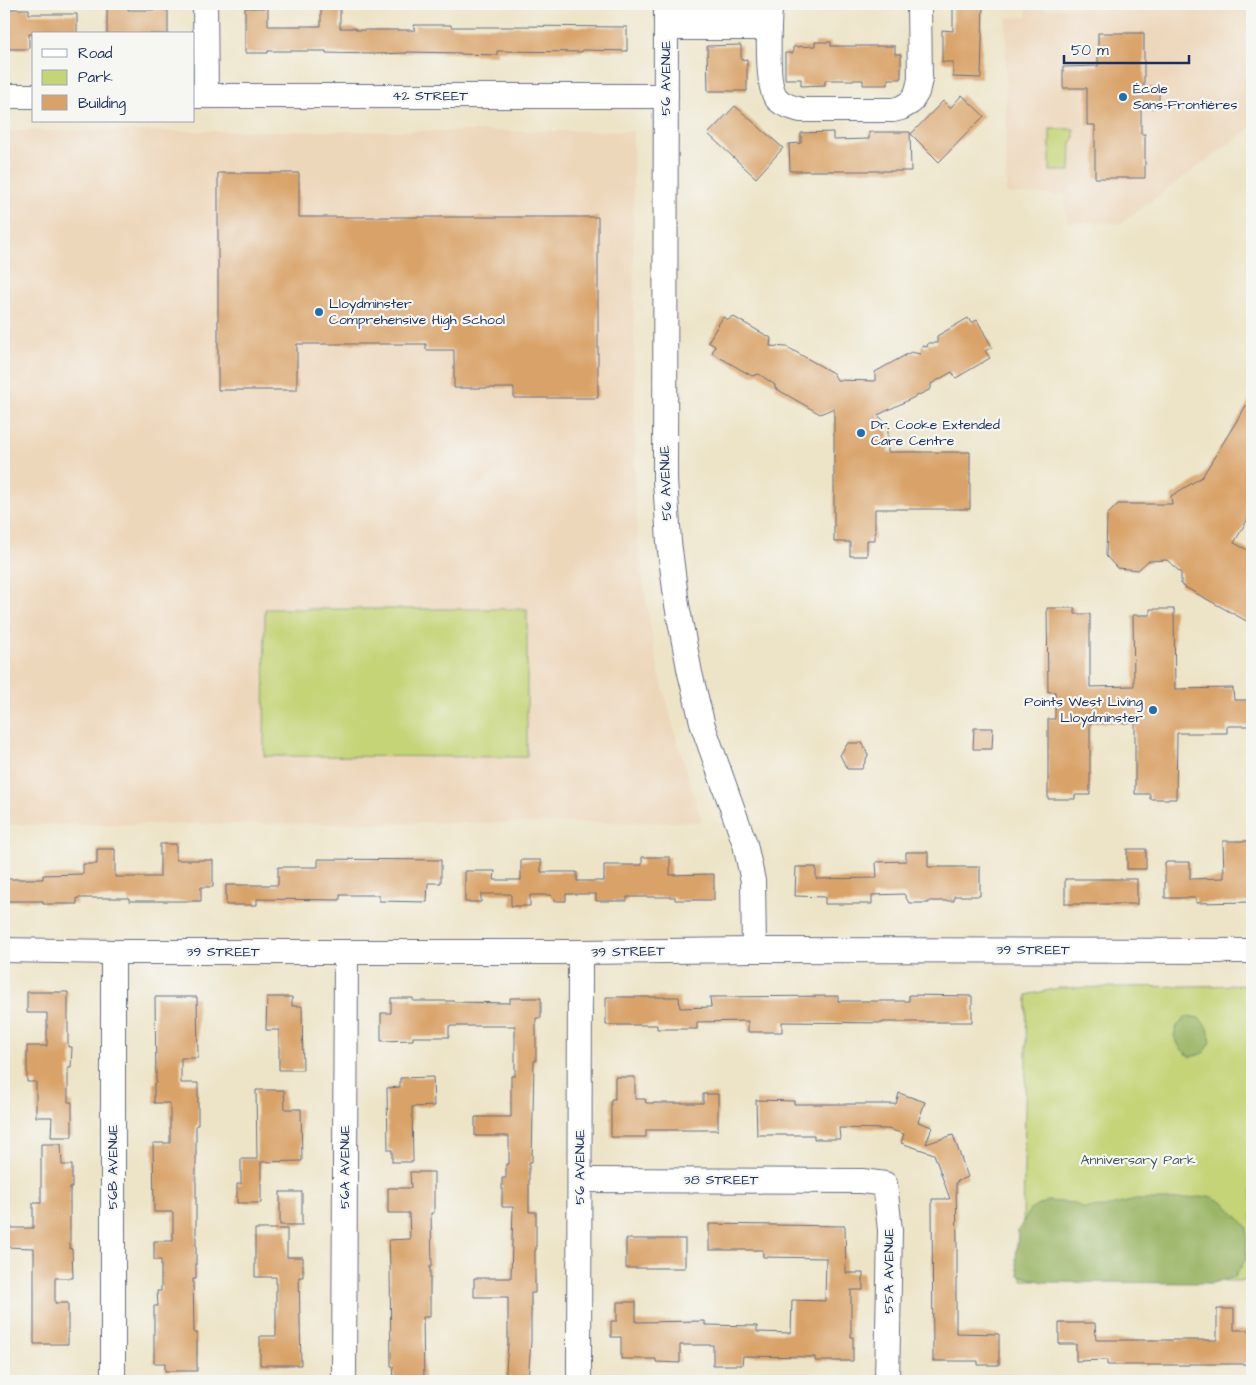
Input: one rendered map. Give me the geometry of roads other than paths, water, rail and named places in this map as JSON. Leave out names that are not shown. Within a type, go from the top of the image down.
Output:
[{"type":"street","points":[[200,96],[205,4]]},
{"type":"street","points":[[666,14],[770,14],[771,88],[776,98],[787,106],[801,110],[893,110],[901,108],[910,102],[917,92],[920,79],[919,4]]},
{"type":"street","name":"56 AVENUE","points":[[666,14],[665,480],[668,542],[690,674],[703,726],[745,844],[753,881],[754,950]]},
{"type":"street","points":[[4,96],[32,96]]},
{"type":"street","name":"42 STREET","points":[[200,96],[666,96]]},
{"type":"street","name":"39 STREET","points":[[4,950],[113,952],[1252,951]]},
{"type":"street","name":"56B AVENUE","points":[[113,952],[114,1381]]},
{"type":"street","name":"56A AVENUE","points":[[344,1381],[346,952]]},
{"type":"street","name":"56 AVENUE","points":[[579,1381],[580,952]]},
{"type":"street","name":"38 STREET","points":[[580,1180],[862,1181]]},
{"type":"street","name":"55A AVENUE","points":[[862,1181],[885,1184],[890,1230],[887,1381]]},
{"type":"place","name":"École Sans-Frontières","points":[[1123,97]]},
{"type":"place","name":"Lloydminster Comprehensive High School","points":[[319,312]]},
{"type":"place","name":"Dr. Cooke Extended Care Centre","points":[[861,433]]},
{"type":"place","name":"Points West Living Lloydminster","points":[[1153,710]]},
{"type":"park label","name":"Anniversary Park","points":[[1138,1160]]}]
